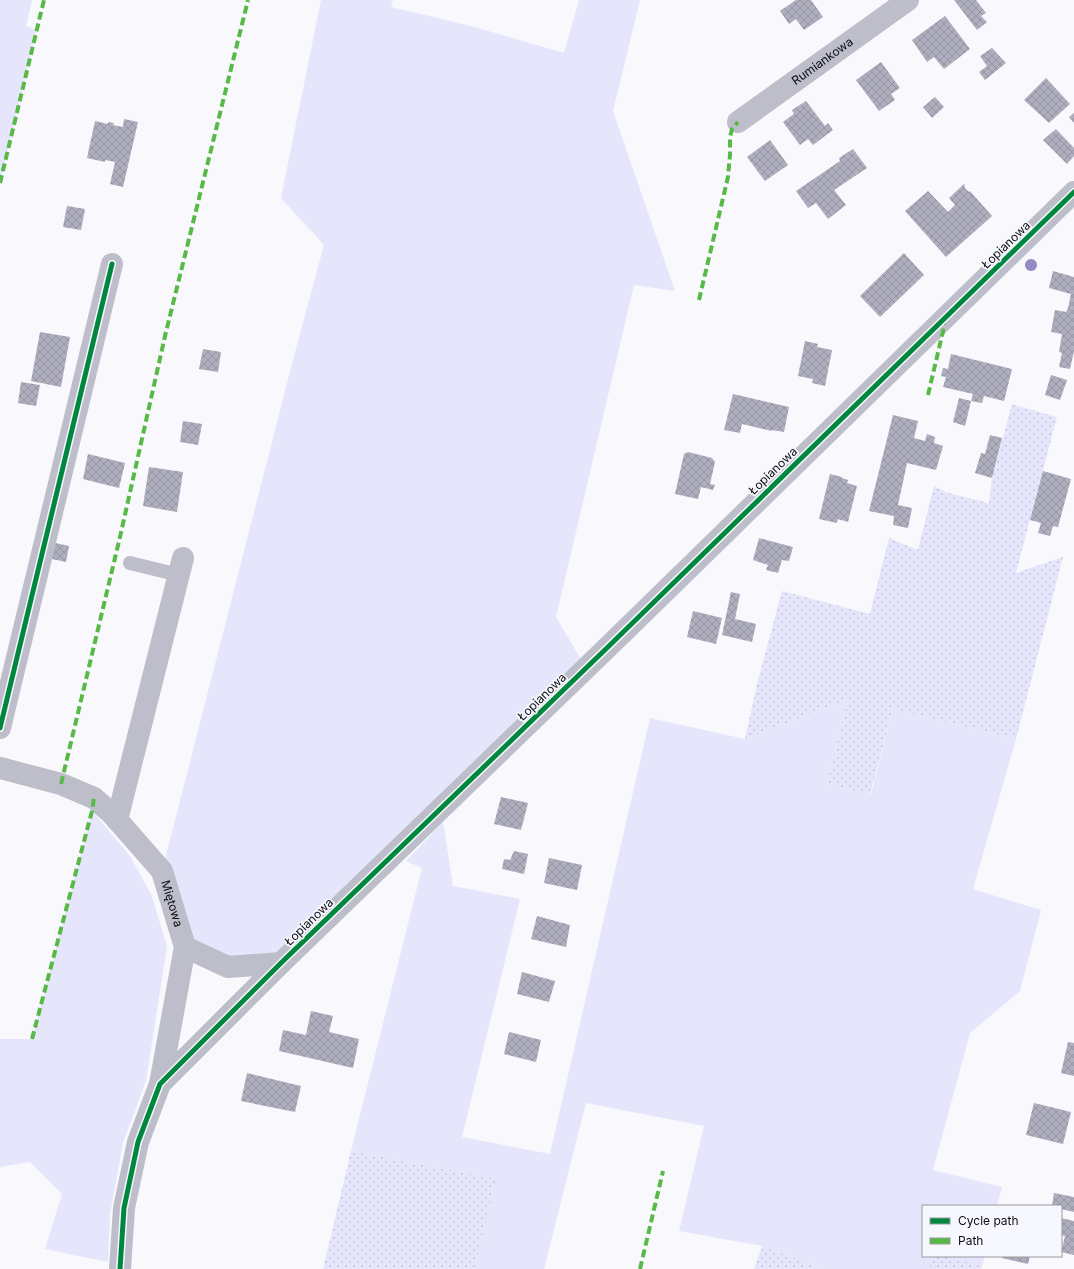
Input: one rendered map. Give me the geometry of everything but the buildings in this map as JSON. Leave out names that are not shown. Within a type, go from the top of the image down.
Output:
[{"type":"street","name":"Rumiankowa","points":[[738,122],[908,0]]},
{"type":"street","name":"Łopianowa","points":[[120,1269],[124,1208],[138,1142],[160,1084],[281,963],[1074,192]]},
{"type":"street","points":[[0,728],[112,264]]},
{"type":"street","points":[[117,820],[181,566]]},
{"type":"street","name":"Miętowa","points":[[0,768],[61,784],[94,798],[117,820],[162,871],[185,947],[160,1084]]},
{"type":"street","points":[[185,947],[228,967],[281,963]]},
{"type":"lane","points":[[130,563],[181,566]]},
{"type":"shaded area","points":[[0,0],[32,0],[26,26],[37,30],[0,183]]},
{"type":"shaded area","points":[[321,0],[393,0],[391,7],[471,26],[564,53],[579,0],[640,0],[613,111],[675,291],[634,285],[556,617],[586,668],[281,963],[228,967],[185,947],[162,871],[294,356],[324,245],[281,198]]},
{"type":"shaded area","points":[[1012,404],[1057,417],[1016,573],[1063,557],[1016,739],[893,709],[870,794],[827,784],[848,699],[745,739],[758,680],[782,591],[870,614],[889,538],[918,550],[934,486],[948,493],[989,503],[992,478]]},
{"type":"shaded area","points":[[848,699],[827,784],[871,794],[893,709],[1016,739],[973,889],[1041,910],[1020,991],[970,1033],[933,1170],[1002,1187],[997,1205],[922,1205],[922,1257],[932,1257],[929,1269],[823,1269],[762,1246],[679,1231],[704,1126],[586,1103],[544,1269],[474,1269],[495,1179],[351,1151],[422,868],[406,861],[443,822],[453,886],[520,899],[462,1137],[550,1154],[650,718],[745,739]]},
{"type":"shaded area","points":[[92,811],[130,856],[151,894],[167,946],[146,1081],[123,1143],[110,1214],[108,1262],[45,1249],[62,1194],[30,1162],[0,1167],[0,1039],[32,1039]]},
{"type":"shaded area","points":[[351,1151],[496,1179],[474,1269],[323,1269]]},
{"type":"shaded area","points":[[762,1246],[823,1269],[754,1269]]},
{"type":"shaded area","points":[[932,1257],[950,1257],[982,1266],[981,1269],[929,1269]]},
{"type":"shaded area","points":[[950,1257],[985,1257],[982,1266]]},
{"type":"marked path","points":[[0,183],[44,0]]},
{"type":"marked path","points":[[61,784],[120,537],[165,336],[248,0]]},
{"type":"marked path","points":[[699,300],[728,177],[730,137],[732,129],[738,122]]},
{"type":"marked path","points":[[928,395],[944,327],[943,319]]},
{"type":"marked path","points":[[32,1039],[92,811],[94,798]]},
{"type":"marked path","points":[[640,1269],[663,1171]]},
{"type":"cycle path","points":[[120,1269],[124,1208],[138,1142],[160,1084],[281,963],[611,644],[1074,192]]},
{"type":"cycle path","points":[[0,728],[112,264]]}]
